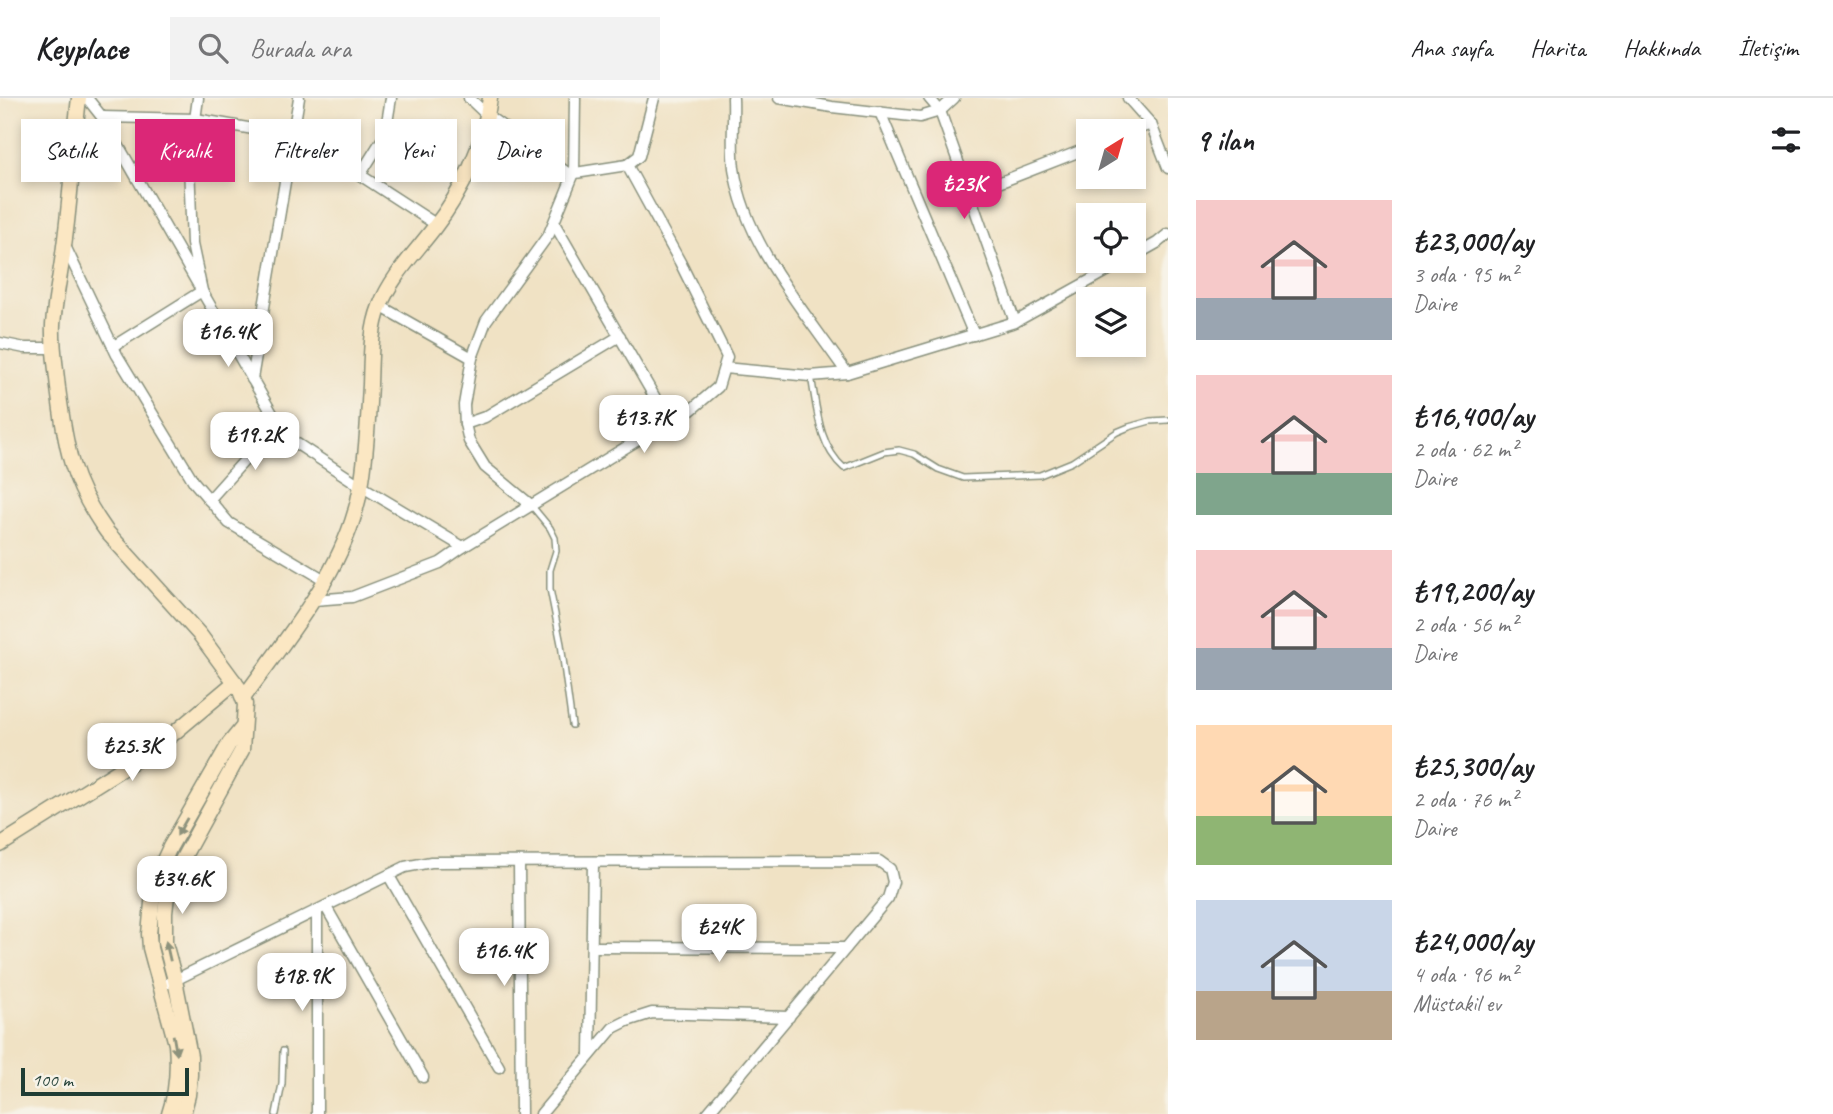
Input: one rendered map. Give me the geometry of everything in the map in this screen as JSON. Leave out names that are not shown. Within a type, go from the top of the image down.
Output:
[{"type":"street","points":[[79,98],[65,246],[54,310],[53,348],[66,443],[74,473],[94,514],[107,532],[200,635],[244,697],[242,750],[177,869],[167,896],[165,943],[190,1056],[188,1095],[183,1114]]},
{"type":"street","points":[[87,98],[103,117],[285,436],[463,547]]},
{"type":"street","points":[[103,117],[196,119],[198,98]]},
{"type":"street","points":[[296,119],[299,98]]},
{"type":"street","points":[[361,172],[385,135],[391,98]]},
{"type":"street","points":[[469,98],[488,116],[569,174],[627,165],[639,156],[654,98]]},
{"type":"street","points":[[244,697],[314,600],[347,534],[361,485],[373,333],[380,306],[399,273],[451,203],[471,165],[488,116],[490,98]]},
{"type":"street","points":[[531,505],[485,467],[469,441],[464,424],[464,405],[472,358],[486,321],[549,234],[574,173],[575,98]]},
{"type":"street","points":[[733,98],[734,166],[749,221],[775,270],[847,373]]},
{"type":"street","points":[[779,98],[834,102],[920,117],[940,111],[954,98]]},
{"type":"street","points":[[929,98],[940,111],[1016,322]]},
{"type":"street","points":[[1128,98],[1152,124],[1168,169]]},
{"type":"street","points":[[880,112],[974,335]]},
{"type":"street","points":[[1146,126],[1152,124]]},
{"type":"street","points":[[970,194],[1076,153]]},
{"type":"street","points":[[314,600],[352,597],[440,564],[531,505],[691,410],[718,387],[727,356],[627,165]]},
{"type":"street","points":[[361,175],[436,225]]},
{"type":"street","points":[[190,182],[192,244],[202,291]]},
{"type":"street","points":[[252,379],[285,182]]},
{"type":"street","points":[[554,223],[669,422]]},
{"type":"street","points":[[1146,249],[1168,234]]},
{"type":"street","points":[[65,246],[117,355],[194,482],[229,523],[325,580]]},
{"type":"street","points":[[724,368],[810,376],[847,373],[1016,322],[1104,273]]},
{"type":"street","points":[[114,346],[202,291]]},
{"type":"street","points":[[380,306],[472,358]]},
{"type":"street","points":[[464,424],[485,417],[620,337]]},
{"type":"street","points":[[0,343],[25,348],[53,348]]},
{"type":"street","points":[[209,500],[278,423]]},
{"type":"street","points":[[0,845],[161,744],[235,682]]},
{"type":"street","points":[[169,1114],[177,1079],[177,1055],[150,948],[151,907],[158,877],[170,846],[229,744],[243,727]]},
{"type":"street","points":[[161,987],[405,867],[431,862],[879,861],[890,869],[893,882],[888,898],[707,1114]]},
{"type":"street","points":[[519,862],[521,1114]]},
{"type":"street","points":[[590,1055],[593,862]]},
{"type":"street","points":[[388,876],[499,1067]]},
{"type":"street","points":[[321,909],[423,1077]]},
{"type":"street","points":[[317,1114],[321,909]]},
{"type":"street","points":[[592,947],[846,948]]},
{"type":"street","points":[[541,1114],[613,1028],[652,1013],[789,1017]]},
{"type":"lane","points":[[810,376],[823,439],[830,453],[844,468],[884,452],[899,450],[914,454],[938,469],[963,478],[1040,475],[1062,467],[1117,432],[1150,421],[1168,420]]},
{"type":"lane","points":[[531,505],[555,538],[556,551],[550,570],[550,589],[561,643],[572,725]]},
{"type":"lane","points":[[276,1114],[282,1084],[283,1051]]}]
